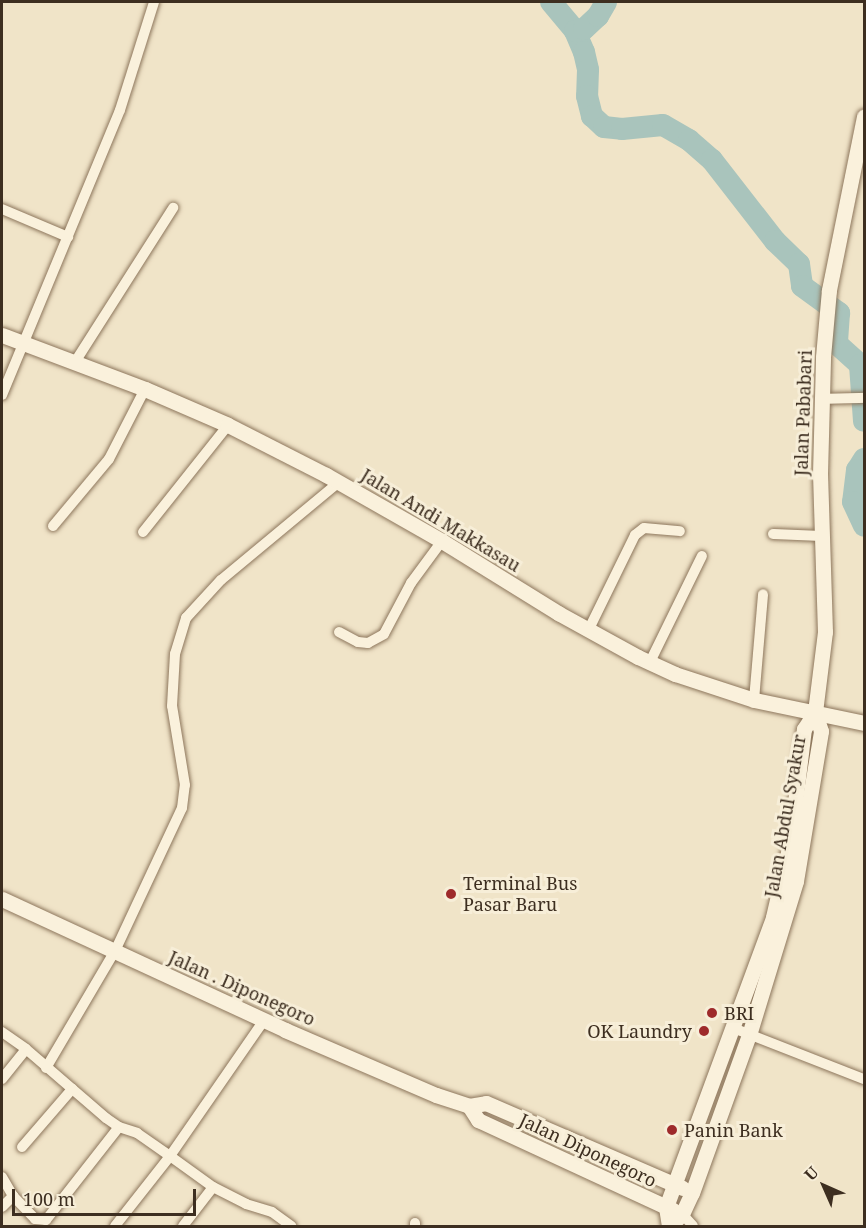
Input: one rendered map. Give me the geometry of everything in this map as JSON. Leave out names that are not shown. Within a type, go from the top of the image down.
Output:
[{"type":"street","points":[[2,394],[120,110],[154,2]]},
{"type":"street","name":"Jalan Pababari","points":[[815,712],[825,632],[822,399],[829,290],[864,117]]},
{"type":"street","points":[[75,362],[173,208]]},
{"type":"street","points":[[2,209],[68,237]]},
{"type":"street","name":"Jalan Andi Makkasau","points":[[2,335],[145,389],[228,425],[339,482],[442,541],[588,631],[650,663],[754,700],[864,723]]},
{"type":"street","points":[[52,526],[109,459],[145,389]]},
{"type":"street","points":[[822,399],[860,398]]},
{"type":"street","points":[[143,532],[228,425]]},
{"type":"street","points":[[50,1063],[115,951],[182,808],[185,796],[172,706],[175,654],[186,618],[221,580],[339,482]]},
{"type":"street","points":[[588,631],[635,535],[644,528],[680,531]]},
{"type":"street","points":[[773,534],[822,536]]},
{"type":"street","points":[[339,632],[358,642],[368,643],[384,634],[411,583],[442,541]]},
{"type":"street","points":[[650,663],[702,556]]},
{"type":"street","points":[[754,700],[763,594]]},
{"type":"street","name":"Jalan Abdul Syakur","points":[[669,1227],[666,1207],[773,917],[790,844],[804,729],[815,712]]},
{"type":"street","name":"Jalan Abdul Syakur","points":[[669,1227],[682,1214],[692,1193],[749,1035],[796,881],[820,731],[815,712]]},
{"type":"street","name":"Jalan . Diponegoro","points":[[2,899],[264,1020],[436,1095],[469,1106]]},
{"type":"street","points":[[115,1227],[170,1156],[264,1020]]},
{"type":"street","points":[[733,1028],[864,1078]]},
{"type":"street","points":[[2,1032],[50,1063],[72,1089],[119,1127],[137,1133],[213,1187],[246,1204],[272,1212],[291,1227]]},
{"type":"street","points":[[2,1079],[26,1049]]},
{"type":"street","points":[[22,1148],[72,1089]]},
{"type":"street","points":[[469,1106],[486,1103],[692,1193]]},
{"type":"street","name":"Jalan Diponegoro","points":[[469,1106],[478,1120],[682,1214],[693,1227]]},
{"type":"street","points":[[2,1177],[13,1196],[38,1221],[48,1218],[119,1127]]},
{"type":"street","points":[[183,1227],[213,1187]]},
{"type":"street","points":[[2,1207],[13,1196]]},
{"type":"waterway","points":[[551,2],[575,31],[584,52],[588,70],[587,96],[592,116],[604,127],[622,129],[663,125],[689,140],[712,160],[775,241],[799,264],[802,286],[839,313],[837,344],[860,365],[864,421]]},
{"type":"waterway","points":[[575,31],[584,29],[598,16],[606,2]]},
{"type":"waterway","points":[[864,459],[857,470],[853,502],[864,526]]},
{"type":"place","name":"Terminal Bus Pasar Baru","points":[[451,894]]},
{"type":"place","name":"BRI","points":[[712,1013]]},
{"type":"place","name":"OK Laundry","points":[[704,1031]]},
{"type":"place","name":"Panin Bank","points":[[672,1130]]}]
